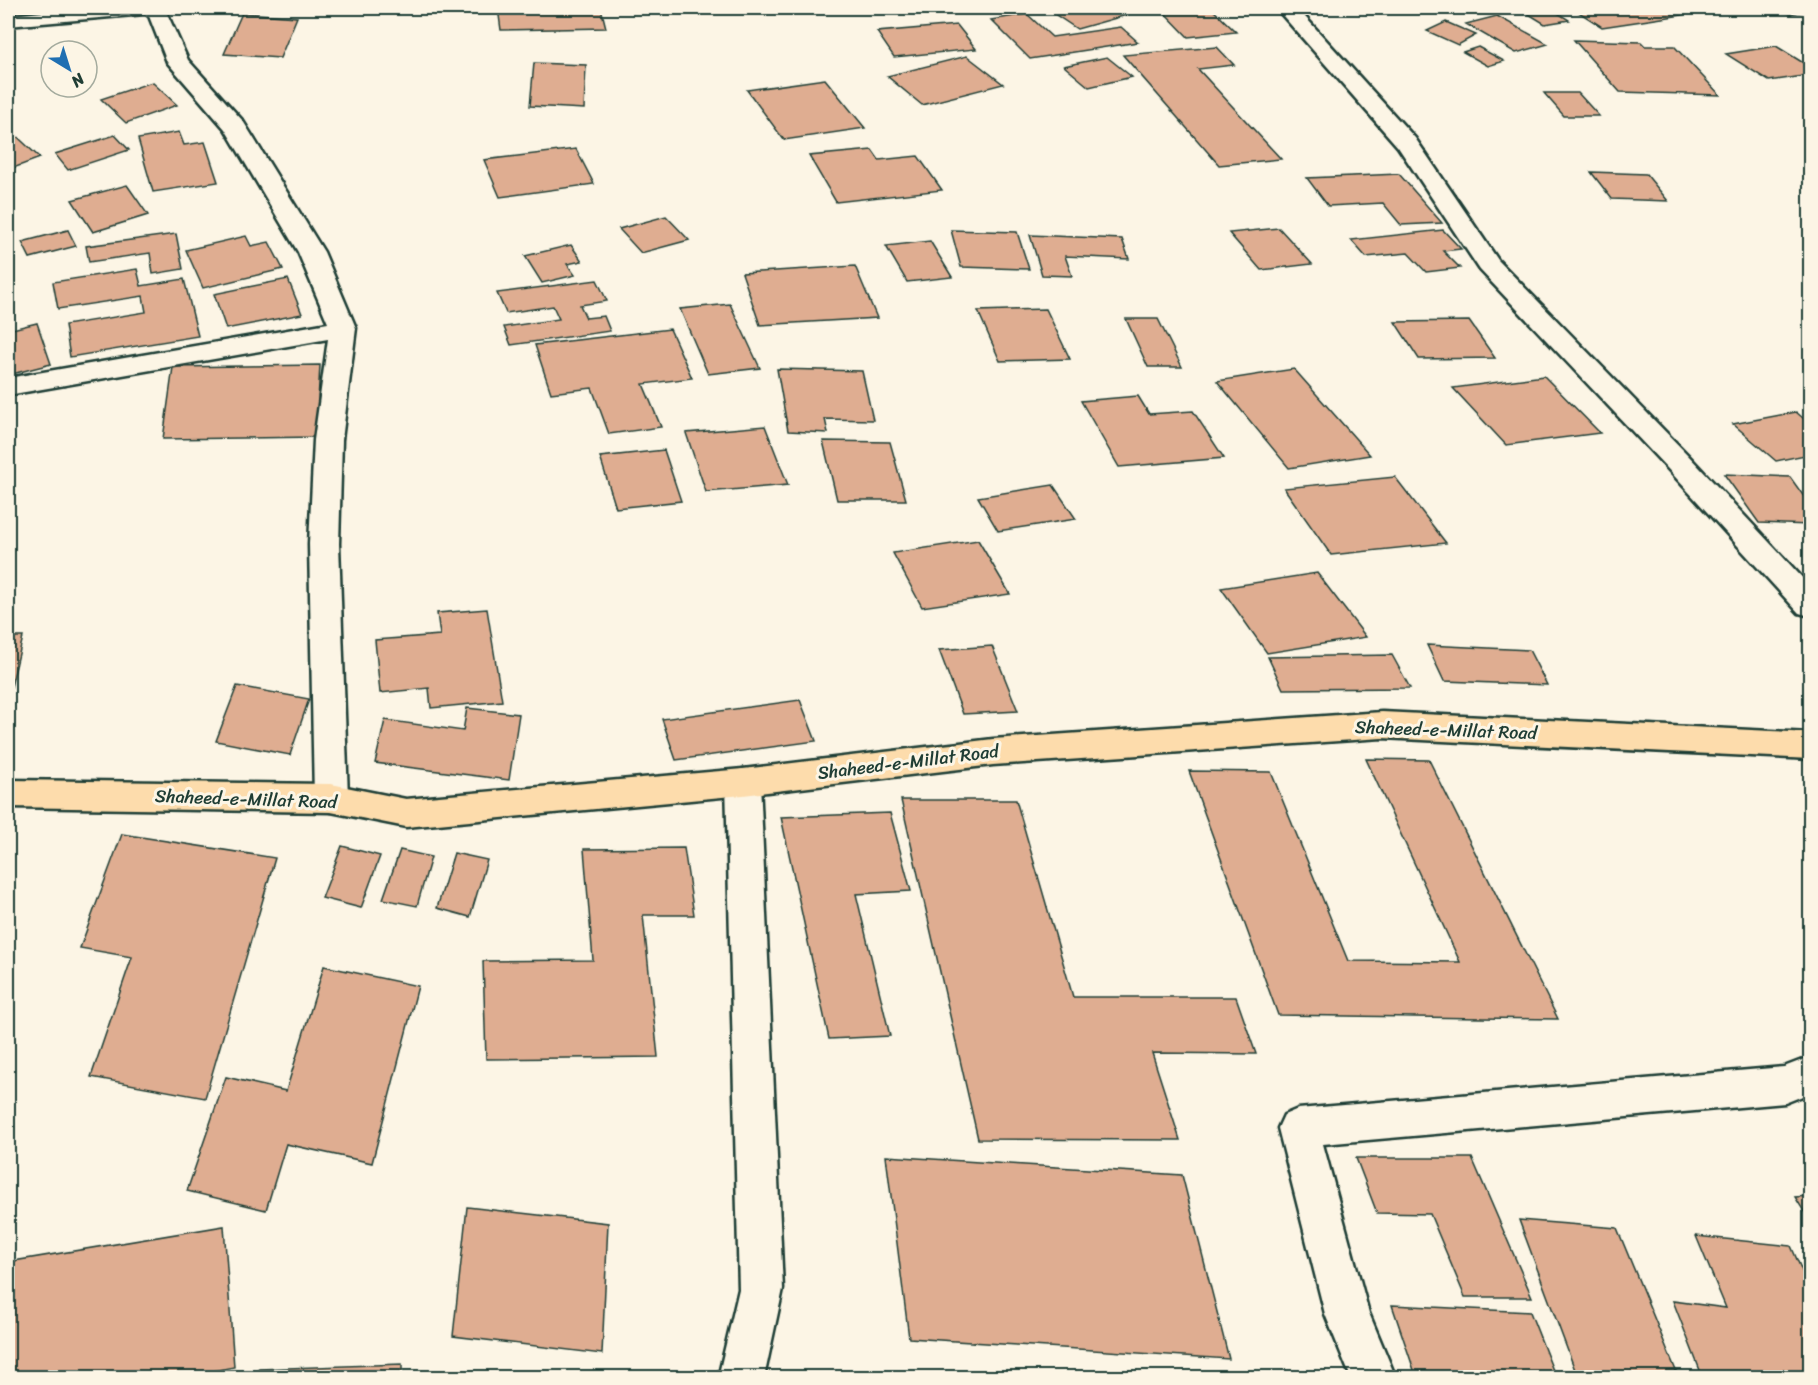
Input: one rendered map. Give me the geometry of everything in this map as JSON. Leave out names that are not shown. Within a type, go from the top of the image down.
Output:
[{"type":"main road","name":"Shaheed-e-Millat Road","points":[[8,794],[331,798],[406,813],[743,782],[993,752],[1382,725],[1810,746]]},
{"type":"street","points":[[12,21],[142,8]]},
{"type":"street","points":[[150,8],[158,13],[178,62],[236,126],[311,252],[343,328],[328,440],[324,544],[331,798]]},
{"type":"street","points":[[1286,8],[1407,143],[1490,265],[1810,605]]},
{"type":"street","points":[[8,387],[343,328]]},
{"type":"street","points":[[741,1377],[761,1288],[743,782]]},
{"type":"street","points":[[1374,1377],[1347,1314],[1298,1128],[1785,1085],[1810,1075]]},
{"type":"building","points":[[498,8],[601,8],[606,28],[501,30]]},
{"type":"building","points":[[1063,8],[1116,8],[1127,15],[1077,29],[1050,11]]},
{"type":"building","points":[[1160,8],[1211,8],[1236,32],[1188,37]]},
{"type":"building","points":[[1519,8],[1550,8],[1569,20],[1545,24]]},
{"type":"building","points":[[1671,8],[1682,15],[1602,27],[1574,9]]},
{"type":"building","points":[[1779,8],[1810,8],[1810,10],[1790,14]]},
{"type":"building","points":[[242,13],[297,17],[280,58],[224,54]]},
{"type":"building","points":[[1027,14],[1052,37],[1121,27],[1138,42],[1030,59],[991,20]]},
{"type":"building","points":[[1497,16],[1548,44],[1516,53],[1466,24]]},
{"type":"building","points":[[1446,22],[1476,35],[1458,45],[1427,31]]},
{"type":"building","points":[[957,25],[976,49],[894,57],[877,32]]},
{"type":"building","points":[[1574,40],[1641,42],[1645,46],[1674,46],[1720,95],[1620,92]]},
{"type":"building","points":[[1776,46],[1810,67],[1810,75],[1769,81],[1726,54]]},
{"type":"building","points":[[1217,47],[1234,65],[1198,69],[1281,159],[1219,165],[1123,55]]},
{"type":"building","points":[[1478,47],[1504,61],[1488,66],[1463,52]]},
{"type":"building","points":[[967,56],[1003,84],[922,105],[887,76]]},
{"type":"building","points":[[1107,57],[1132,77],[1089,87],[1064,66]]},
{"type":"building","points":[[534,63],[586,65],[584,109],[530,106]]},
{"type":"building","points":[[825,79],[865,128],[784,140],[747,90]]},
{"type":"building","points":[[152,82],[177,105],[126,123],[101,99]]},
{"type":"building","points":[[1544,93],[1578,93],[1599,116],[1564,116]]},
{"type":"building","points":[[8,128],[40,158],[8,170]]},
{"type":"building","points":[[179,132],[184,145],[205,142],[218,182],[153,192],[138,139]]},
{"type":"building","points":[[115,135],[129,150],[68,170],[55,154]]},
{"type":"building","points":[[576,149],[594,184],[500,197],[484,160]]},
{"type":"building","points":[[872,150],[879,160],[918,156],[942,190],[836,202],[809,156]]},
{"type":"building","points":[[1591,172],[1646,174],[1668,201],[1612,199]]},
{"type":"building","points":[[1399,174],[1442,223],[1401,225],[1383,203],[1328,206],[1307,178]]},
{"type":"building","points":[[127,185],[148,215],[93,232],[72,200]]},
{"type":"building","points":[[666,216],[689,240],[641,253],[619,229]]},
{"type":"building","points":[[1279,228],[1312,264],[1261,270],[1229,233]]},
{"type":"building","points":[[68,230],[76,246],[30,258],[22,242]]},
{"type":"building","points":[[951,230],[1017,232],[1029,269],[961,267]]},
{"type":"building","points":[[1443,230],[1461,249],[1443,251],[1460,268],[1426,272],[1408,253],[1366,257],[1351,240]]},
{"type":"building","points":[[176,234],[183,269],[153,274],[150,253],[89,262],[86,246]]},
{"type":"building","points":[[1030,235],[1122,239],[1129,259],[1065,256],[1072,276],[1042,275]]},
{"type":"building","points":[[246,236],[251,246],[269,242],[283,269],[203,288],[186,250]]},
{"type":"building","points":[[930,241],[952,277],[907,282],[886,246]]},
{"type":"building","points":[[571,245],[582,261],[567,264],[575,275],[542,283],[525,256]]},
{"type":"building","points":[[855,266],[877,318],[760,325],[742,273]]},
{"type":"building","points":[[137,269],[141,286],[184,279],[198,336],[70,357],[65,325],[146,312],[143,296],[58,309],[53,282]]},
{"type":"building","points":[[288,279],[302,314],[226,329],[214,294]]},
{"type":"building","points":[[597,280],[607,301],[580,305],[586,318],[604,316],[610,331],[511,345],[504,327],[559,319],[553,306],[506,313],[497,293]]},
{"type":"building","points":[[730,304],[760,368],[708,374],[680,309]]},
{"type":"building","points":[[1046,309],[1070,359],[1000,361],[978,311]]},
{"type":"building","points":[[1126,319],[1158,319],[1182,367],[1148,367]]},
{"type":"building","points":[[1469,321],[1495,358],[1419,359],[1395,322]]},
{"type":"building","points":[[37,323],[51,364],[8,375],[8,330]]},
{"type":"building","points":[[670,329],[692,378],[643,384],[661,427],[609,434],[592,388],[551,393],[535,345]]},
{"type":"building","points":[[320,365],[316,437],[163,439],[173,367]]},
{"type":"building","points":[[777,369],[862,371],[873,420],[825,419],[828,433],[788,431]]},
{"type":"building","points":[[1294,369],[1370,455],[1289,468],[1217,381]]},
{"type":"building","points":[[1544,376],[1600,433],[1506,445],[1453,388]]},
{"type":"building","points":[[1138,396],[1149,414],[1193,411],[1224,458],[1119,467],[1081,401]]},
{"type":"building","points":[[1796,412],[1810,424],[1810,454],[1776,461],[1733,424]]},
{"type":"building","points":[[765,426],[788,485],[706,492],[686,433]]},
{"type":"building","points":[[823,441],[890,442],[906,500],[837,500]]},
{"type":"building","points":[[664,450],[681,501],[616,508],[600,457]]},
{"type":"building","points":[[1724,474],[1790,477],[1810,505],[1810,525],[1759,523]]},
{"type":"building","points":[[1395,477],[1446,543],[1331,555],[1284,488]]},
{"type":"building","points":[[1053,485],[1076,519],[998,531],[978,497]]},
{"type":"building","points":[[978,540],[1010,594],[922,607],[893,553]]},
{"type":"building","points":[[1317,573],[1366,637],[1267,653],[1221,588]]},
{"type":"building","points":[[487,609],[502,701],[431,708],[429,688],[380,693],[375,640],[440,635],[437,613]]},
{"type":"building","points":[[8,637],[23,637],[11,687],[8,687]]},
{"type":"building","points":[[1427,645],[1529,650],[1547,685],[1444,681]]},
{"type":"building","points":[[992,646],[1018,711],[963,714],[939,650]]},
{"type":"building","points":[[1392,655],[1410,688],[1283,689],[1268,657]]},
{"type":"building","points":[[237,686],[309,699],[290,755],[216,741]]},
{"type":"building","points":[[800,700],[816,741],[676,760],[662,719]]},
{"type":"building","points":[[467,708],[519,714],[509,780],[375,763],[385,720],[463,731]]},
{"type":"building","points":[[1366,759],[1429,760],[1558,1019],[1278,1015],[1189,771],[1271,772],[1348,961],[1460,962]]},
{"type":"building","points":[[901,800],[1016,800],[1073,997],[1236,997],[1256,1054],[1152,1053],[1180,1140],[978,1139]]},
{"type":"building","points":[[890,813],[911,891],[856,894],[890,1036],[829,1039],[781,817]]},
{"type":"building","points":[[122,834],[275,858],[205,1098],[91,1077],[132,957],[80,948]]},
{"type":"building","points":[[342,846],[380,856],[361,908],[322,898]]},
{"type":"building","points":[[684,848],[694,915],[643,915],[658,1057],[486,1059],[483,961],[593,960],[584,849]]},
{"type":"building","points":[[400,850],[431,857],[417,906],[383,899]]},
{"type":"building","points":[[454,853],[487,860],[470,917],[437,908]]},
{"type":"building","points":[[324,966],[418,986],[372,1163],[286,1144],[266,1210],[187,1191],[226,1077],[286,1091]]},
{"type":"building","points":[[886,1156],[1182,1175],[1229,1359],[909,1338]]},
{"type":"building","points":[[1356,1158],[1472,1158],[1532,1297],[1465,1297],[1430,1214],[1377,1213]]},
{"type":"building","points":[[1810,1196],[1810,1221],[1795,1197]]},
{"type":"building","points":[[467,1207],[608,1223],[602,1354],[453,1336]]},
{"type":"building","points":[[1519,1220],[1617,1228],[1679,1378],[1578,1378]]},
{"type":"building","points":[[224,1226],[234,1367],[176,1378],[8,1378],[8,1262]]},
{"type":"building","points":[[1696,1236],[1791,1246],[1810,1289],[1810,1378],[1703,1378],[1673,1301],[1726,1308]]},
{"type":"building","points":[[1392,1305],[1530,1312],[1556,1378],[1416,1376]]},
{"type":"building","points":[[402,1364],[402,1378],[258,1378],[259,1369]]}]
